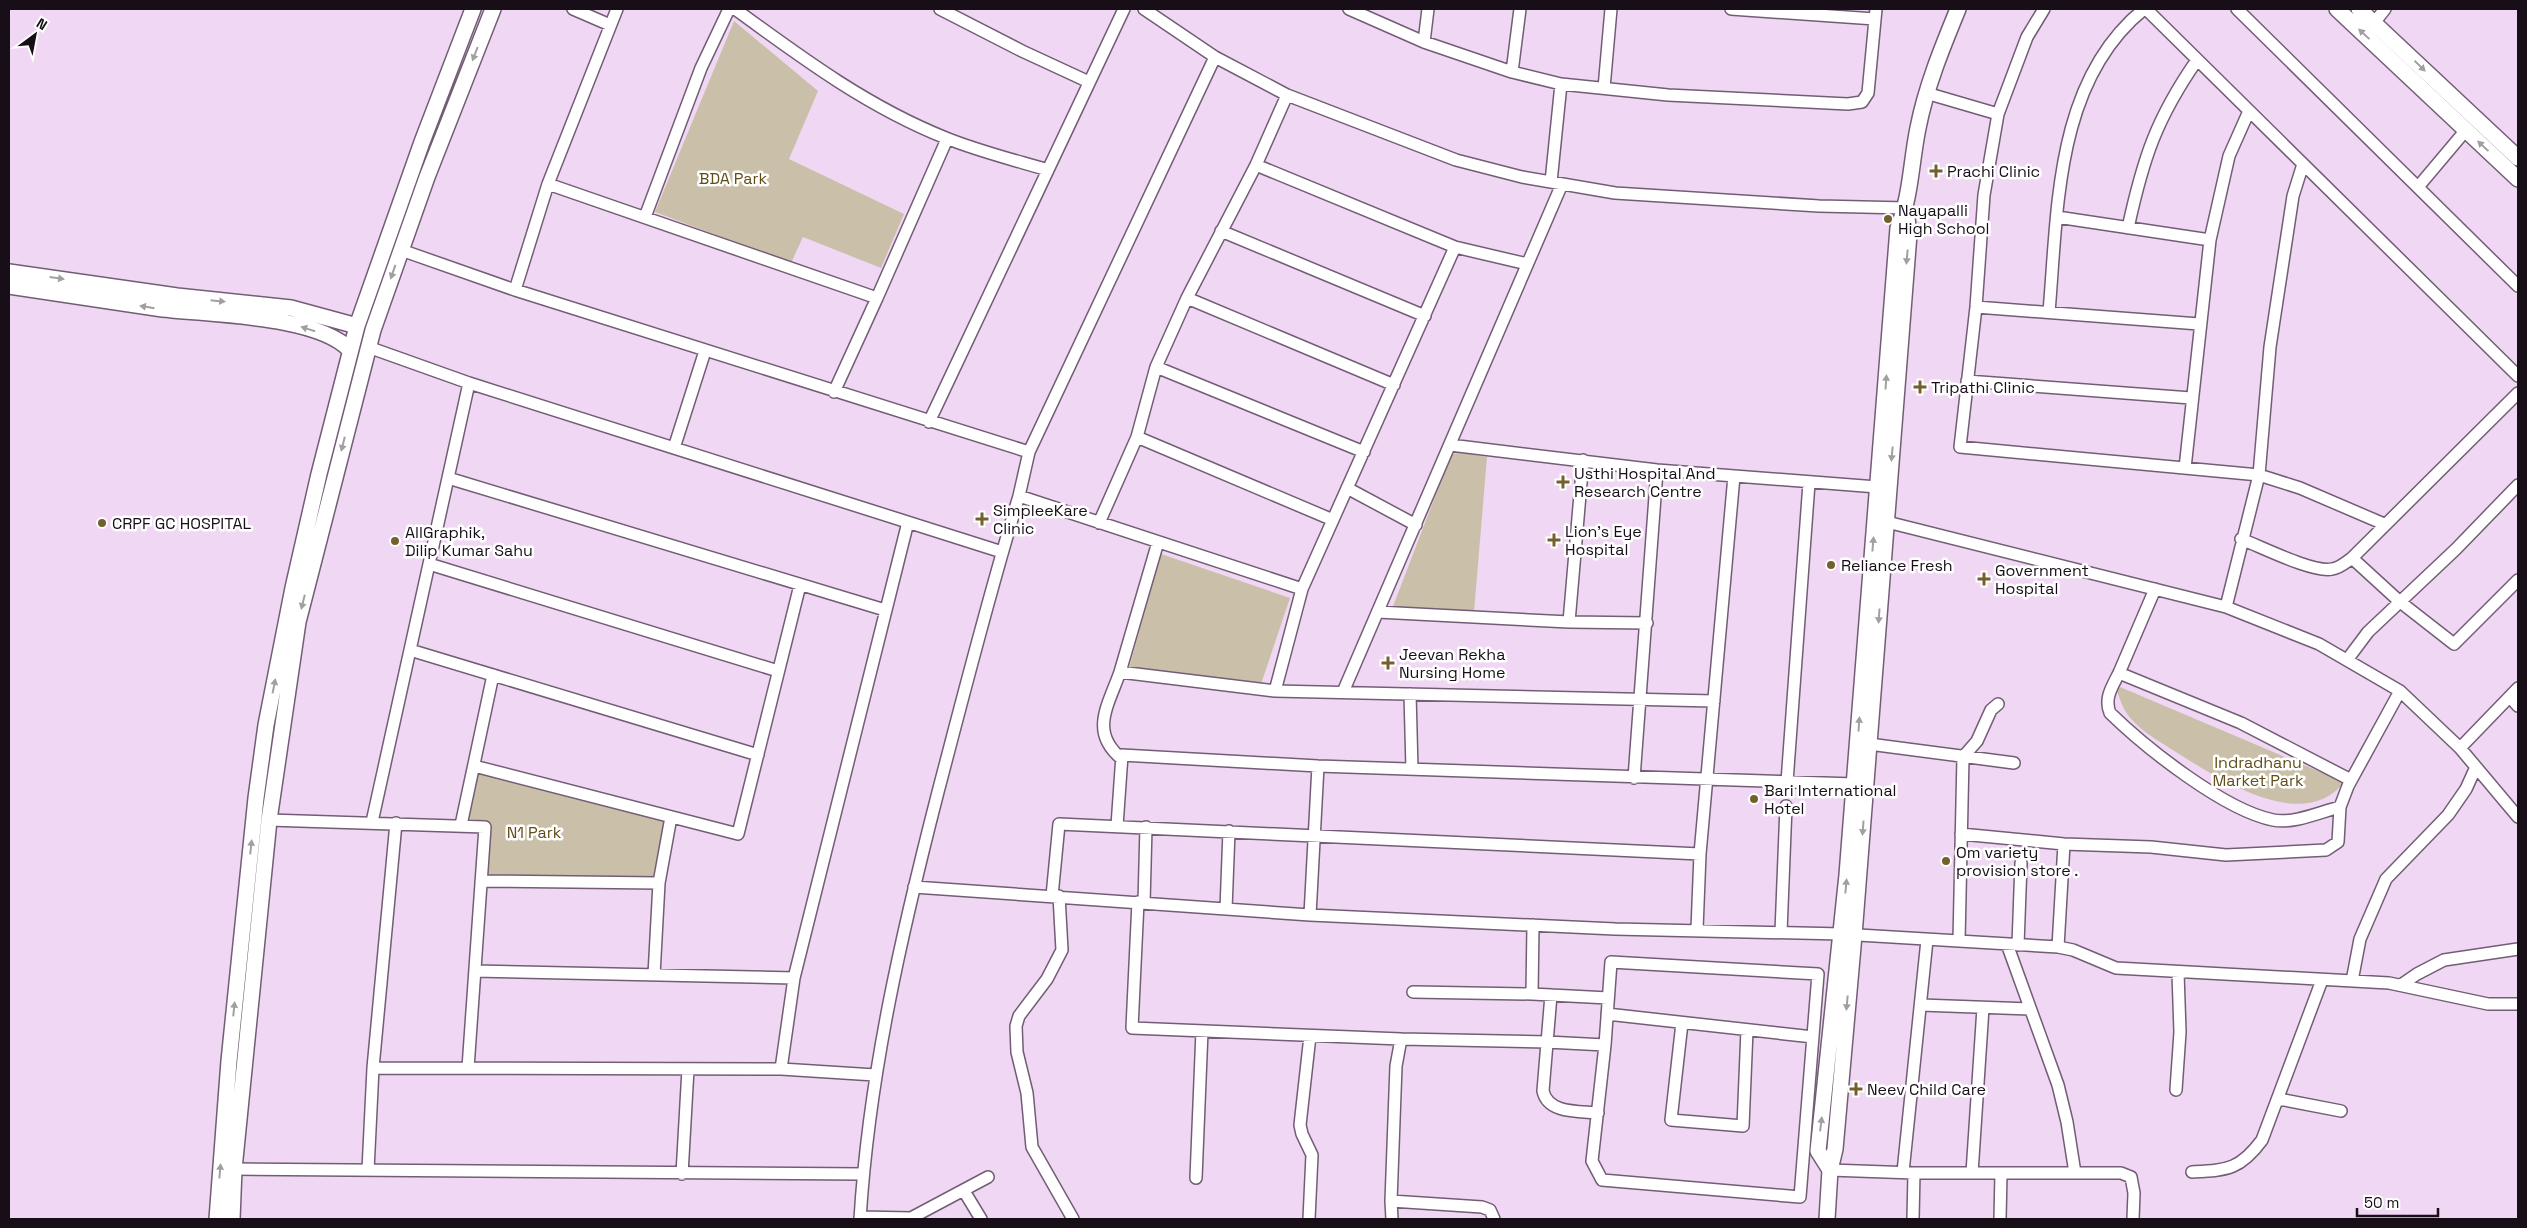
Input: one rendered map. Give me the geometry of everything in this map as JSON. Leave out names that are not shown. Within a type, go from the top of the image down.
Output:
[{"type":"street","points":[[232,1219],[234,1169],[233,1099],[256,798],[266,725],[294,588],[350,350],[394,219],[474,9]]},
{"type":"street","points":[[217,1219],[269,820],[298,622],[368,347],[410,224],[493,9]]},
{"type":"street","points":[[573,9],[610,25]]},
{"type":"street","points":[[515,290],[548,184],[617,9]]},
{"type":"street","points":[[645,217],[701,68],[728,9]]},
{"type":"street","points":[[735,9],[808,62],[855,93],[946,138],[1048,170]]},
{"type":"street","points":[[940,9],[1089,82]]},
{"type":"street","points":[[929,422],[1124,9]]},
{"type":"street","points":[[1349,9],[1424,42],[1512,72],[1561,84],[1749,100],[1848,104],[1862,102],[1868,93],[1875,14],[1730,9]]},
{"type":"street","points":[[1424,42],[1428,9]]},
{"type":"street","points":[[1512,72],[1520,9]]},
{"type":"street","points":[[1604,88],[1611,9]]},
{"type":"street","points":[[1830,1170],[1818,1151],[1829,1057],[1848,935],[1869,744],[1881,520],[1877,487],[1898,228],[1906,208],[1918,128],[1926,93],[1958,9]]},
{"type":"street","points":[[2044,9],[2027,37],[1998,114],[1984,195],[1976,306],[1960,447],[2258,475],[2300,488],[2384,524]]},
{"type":"street","points":[[2049,312],[2065,153],[2083,94],[2094,68],[2108,44],[2126,24],[2145,9],[2518,376]]},
{"type":"street","points":[[2236,9],[2518,286]]},
{"type":"street","points":[[2337,9],[2395,52],[2517,154]]},
{"type":"street","points":[[2359,9],[2374,23],[2395,52],[2466,130],[2518,179]]},
{"type":"street","points":[[2374,23],[2385,9]]},
{"type":"street","points":[[1149,10],[1215,57],[1287,94],[1456,160],[1556,183],[1615,193],[1819,206],[1906,208]]},
{"type":"street","points":[[988,1177],[911,1218],[860,1218],[862,1174],[875,1075],[914,887],[1002,552],[1019,496],[1029,452],[1215,57]]},
{"type":"street","points":[[2128,228],[2140,172],[2158,125],[2174,92],[2197,60]]},
{"type":"street","points":[[1344,692],[1527,264],[1556,183],[1561,84]]},
{"type":"street","points":[[1926,93],[1998,114]]},
{"type":"street","points":[[1099,523],[1137,437],[1156,367],[1187,298],[1256,166],[1287,94]]},
{"type":"street","points":[[2185,468],[2199,324],[2210,240],[2229,156],[2249,111]]},
{"type":"street","points":[[2418,187],[2466,130]]},
{"type":"street","points":[[834,392],[946,138]]},
{"type":"street","points":[[2226,607],[2258,475],[2270,347],[2293,196],[2303,164]]},
{"type":"street","points":[[1256,166],[1455,247],[1527,264]]},
{"type":"street","points":[[548,184],[877,298]]},
{"type":"street","points":[[1827,1219],[1830,1170],[1835,1149],[1848,935],[1854,784],[1909,234],[1906,208]]},
{"type":"street","points":[[2058,217],[2210,240]]},
{"type":"street","points":[[394,219],[410,224]]},
{"type":"street","points":[[1221,231],[1425,316]]},
{"type":"street","points":[[1275,691],[1302,589],[1455,247]]},
{"type":"street","points":[[401,250],[515,290],[1029,452]]},
{"type":"street","points":[[9,272],[177,296],[291,308],[357,326]]},
{"type":"street","points":[[9,286],[157,308],[276,321],[304,327],[334,338],[350,350]]},
{"type":"street","points":[[1187,298],[1394,385]]},
{"type":"street","points":[[1976,306],[2199,324]]},
{"type":"street","points":[[368,347],[469,383],[1002,552]]},
{"type":"street","points":[[674,448],[705,351]]},
{"type":"street","points":[[1156,367],[1364,452]]},
{"type":"street","points":[[1968,382],[2191,398]]},
{"type":"street","points":[[372,822],[469,383]]},
{"type":"street","points":[[2241,539],[2320,569],[2334,569],[2352,558],[2384,524],[2518,393]]},
{"type":"street","points":[[335,412],[350,415]]},
{"type":"street","points":[[1137,437],[1333,520]]},
{"type":"street","points":[[1450,445],[1658,470],[1877,487]]},
{"type":"street","points":[[1569,622],[1583,460]]},
{"type":"street","points":[[1634,778],[1658,470]]},
{"type":"street","points":[[1697,929],[1700,854],[1734,476]]},
{"type":"street","points":[[448,478],[885,610]]},
{"type":"street","points":[[1787,782],[1809,483]]},
{"type":"street","points":[[2347,660],[2368,632],[2456,549],[2518,485]]},
{"type":"street","points":[[1347,488],[1416,525]]},
{"type":"street","points":[[1019,496],[1302,589]]},
{"type":"street","points":[[1881,520],[2226,607],[2319,644],[2400,691],[2460,748],[2518,817]]},
{"type":"street","points":[[781,1069],[794,978],[908,522]]},
{"type":"street","points":[[1122,759],[1109,748],[1102,726],[1158,542]]},
{"type":"street","points":[[2352,558],[2399,601],[2454,644],[2518,580]]},
{"type":"street","points":[[429,564],[778,671]]},
{"type":"street","points":[[474,766],[738,834],[800,585]]},
{"type":"street","points":[[2155,589],[2108,695],[2107,705],[2110,713],[2183,773],[2220,797],[2273,820],[2290,821],[2340,807]]},
{"type":"street","points":[[1378,612],[1569,622],[1646,623]]},
{"type":"street","points":[[410,650],[758,755]]},
{"type":"street","points":[[1120,672],[1275,691],[1714,701]]},
{"type":"street","points":[[2119,673],[2241,723],[2351,780]]},
{"type":"street","points":[[462,825],[493,675]]},
{"type":"street","points":[[2460,748],[2518,688]]},
{"type":"street","points":[[1961,834],[2064,844],[2151,847],[2226,855],[2326,850],[2338,842],[2340,807],[2351,780],[2400,691]]},
{"type":"street","points":[[1410,694],[1412,769]]},
{"type":"street","points":[[2510,697],[2518,706]]},
{"type":"street","points":[[1958,941],[1964,756],[1977,741],[1991,710],[1998,704]]},
{"type":"street","points":[[1869,744],[2014,762]]},
{"type":"street","points":[[1117,826],[1122,755],[1318,766],[1854,784]]},
{"type":"street","points":[[1310,915],[1318,766]]},
{"type":"street","points":[[2352,981],[2360,939],[2383,886],[2398,867],[2448,815],[2466,789],[2476,766]]},
{"type":"street","points":[[1780,932],[1786,806]]},
{"type":"street","points":[[654,975],[659,884],[671,817]]},
{"type":"street","points":[[269,820],[485,827],[468,1068]]},
{"type":"street","points":[[368,1170],[373,1068],[396,823]]},
{"type":"street","points":[[1073,1219],[1032,1147],[1027,1093],[1017,1052],[1016,1026],[1019,1016],[1047,978],[1062,950],[1056,896],[1059,824],[1700,854]]},
{"type":"street","points":[[1146,827],[1132,1028],[1310,1036],[1547,1042],[1605,1046]]},
{"type":"street","points":[[1226,909],[1229,831]]},
{"type":"street","points":[[2058,948],[2064,844]]},
{"type":"street","points":[[2021,863],[2012,945],[2030,1009],[2058,1085],[2068,1122],[2075,1173]]},
{"type":"street","points":[[481,880],[659,884]]},
{"type":"street","points":[[914,887],[1310,915],[1533,925],[1780,932],[2058,948],[2073,950],[2116,968],[2401,985],[2488,1004],[2518,1004]]},
{"type":"street","points":[[1532,994],[1533,925]]},
{"type":"street","points":[[1913,1219],[1908,1172],[1927,940]]},
{"type":"street","points":[[2401,985],[2416,974],[2444,960],[2518,949]]},
{"type":"street","points":[[1611,962],[1818,974],[1800,1197],[1602,1180],[1592,1161],[1607,1014],[1611,962]]},
{"type":"street","points":[[475,971],[794,978]]},
{"type":"street","points":[[2176,1090],[2180,1032],[2178,973]]},
{"type":"street","points":[[2192,1172],[2224,1170],[2236,1166],[2251,1155],[2262,1140],[2279,1099],[2322,980]]},
{"type":"street","points":[[1413,992],[1532,994],[1608,998]]},
{"type":"street","points":[[1551,995],[1543,1091],[1547,1102],[1561,1109],[1598,1113]]},
{"type":"street","points":[[1921,1005],[2030,1009]]},
{"type":"street","points":[[1972,1173],[1984,1008]]},
{"type":"street","points":[[1607,1014],[1813,1037]]},
{"type":"street","points":[[1682,1023],[1671,1120],[1743,1126],[1747,1030]]},
{"type":"street","points":[[1196,1178],[1202,1031]]},
{"type":"street","points":[[1309,1219],[1312,1155],[1300,1125],[1310,1036]]},
{"type":"street","points":[[1392,1219],[1396,1066],[1401,1039]]},
{"type":"street","points":[[1812,1055],[1829,1057]]},
{"type":"street","points":[[373,1068],[781,1069],[875,1075]]},
{"type":"street","points":[[682,1174],[688,1069]]},
{"type":"street","points":[[2279,1099],[2342,1111]]},
{"type":"street","points":[[234,1169],[862,1174]]},
{"type":"street","points":[[1830,1170],[1972,1173],[2121,1173],[2131,1177],[2134,1192],[2133,1219]]},
{"type":"street","points":[[2000,1219],[2001,1173]]},
{"type":"street","points":[[964,1191],[982,1219]]},
{"type":"street","points":[[1391,1201],[1482,1207],[1490,1210],[1494,1219]]},
{"type":"green space","name":"BDA Park","points":[[734,21],[818,91],[789,159],[904,214],[881,268],[803,237],[791,263],[655,212]]},
{"type":"green space","points":[[1460,452],[1487,457],[1474,612],[1392,609],[1451,455]]},
{"type":"green space","points":[[1161,554],[1290,598],[1261,684],[1129,668]]},
{"type":"green space","name":"Indradhanu Market Park","points":[[2120,687],[2344,782],[2327,797],[2308,803],[2285,803],[2239,788],[2196,765],[2138,726],[2123,707],[2117,691]]},
{"type":"green space","name":"N1 Park","points":[[474,766],[671,817],[659,883],[481,881],[485,827],[461,825]]},
{"type":"place","name":"Prachi Clinic","points":[[1936,171]]},
{"type":"place","name":"Nayapalli High School","points":[[1888,219]]},
{"type":"place","name":"Tripathi Clinic","points":[[1920,387]]},
{"type":"place","name":"Usthi Hospital And Research Centre","points":[[1563,482]]},
{"type":"place","name":"SimpleeKare Clinic","points":[[982,519]]},
{"type":"place","name":"CRPF GC HOSPITAL","points":[[102,523]]},
{"type":"place","name":"Lion's Eye Hospital","points":[[1554,540]]},
{"type":"place","name":"AllGraphik, Dilip Kumar Sahu","points":[[395,541]]},
{"type":"place","name":"Reliance Fresh","points":[[1831,565]]},
{"type":"place","name":"Government Hospital","points":[[1984,579]]},
{"type":"place","name":"Jeevan Rekha Nursing Home","points":[[1388,663]]},
{"type":"place","name":"Bari International Hotel","points":[[1754,799]]},
{"type":"place","name":"Om variety provision store .","points":[[1946,861]]},
{"type":"place","name":"Neev Child Care","points":[[1856,1089]]}]
